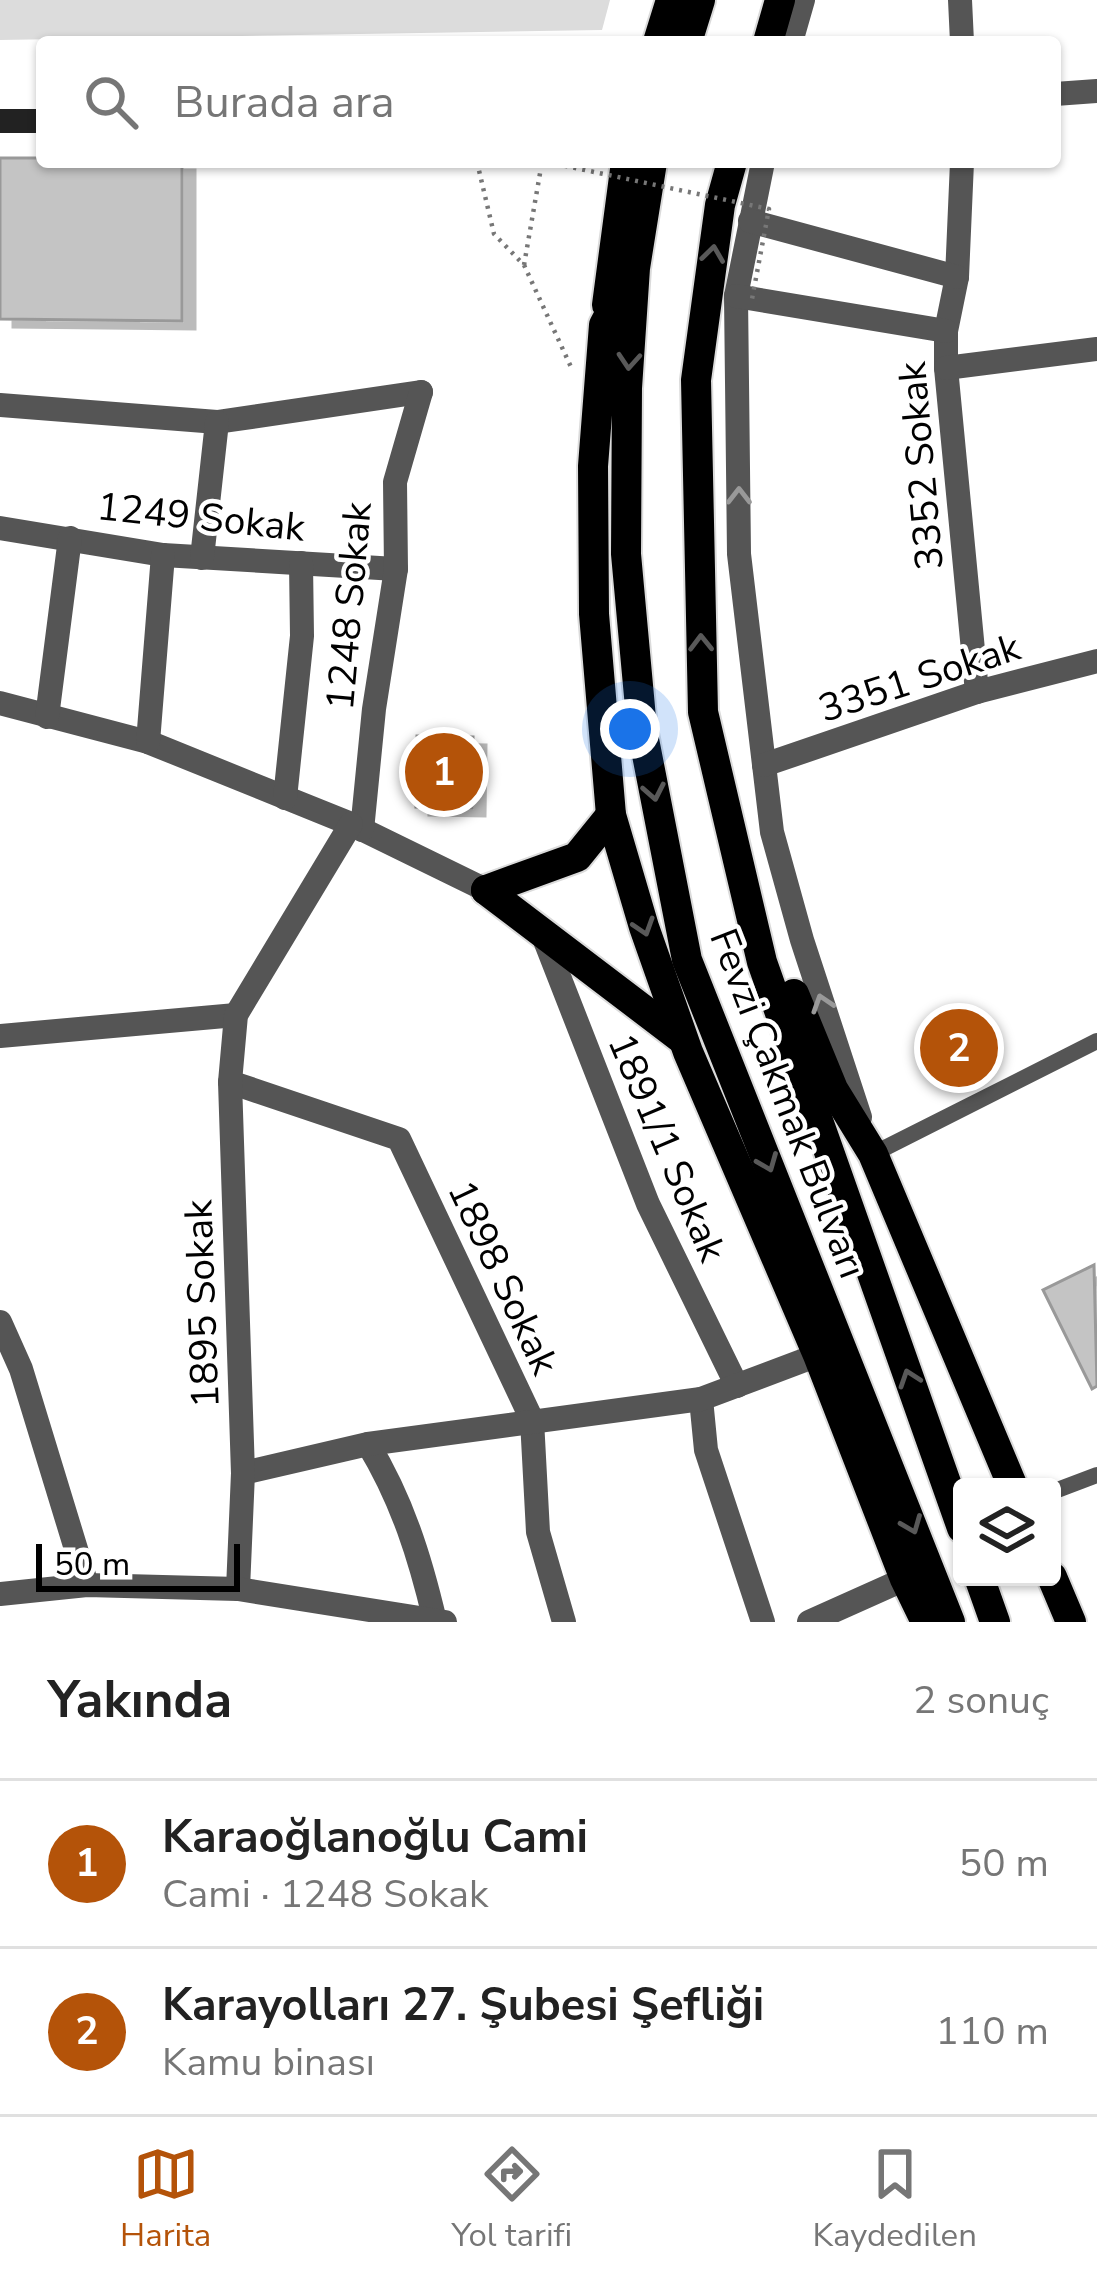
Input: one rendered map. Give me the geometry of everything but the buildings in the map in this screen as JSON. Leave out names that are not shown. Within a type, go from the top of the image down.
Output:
[{"type":"main road","points":[[660,36],[671,0]]},
{"type":"main road","points":[[688,36],[700,0]]},
{"type":"main road","points":[[769,36],[780,0]]},
{"type":"main road","points":[[0,121],[36,122]]},
{"type":"main road","points":[[625,168],[604,325],[597,421],[594,614],[611,815],[685,1042],[926,1622]]},
{"type":"main road","name":"Fevzi Çakmak Bulvarı","points":[[651,168],[635,268],[627,388],[626,554],[642,729],[687,960],[950,1622]]},
{"type":"main road","name":"Fevzi Çakmak Bulvarı","points":[[730,168],[720,205],[696,380],[703,712],[762,962],[953,1503]]},
{"type":"main road","points":[[604,325],[635,268]]},
{"type":"main road","points":[[486,890],[577,857],[611,815]]},
{"type":"main road","points":[[733,838],[766,906],[799,1010],[833,1088],[873,1154],[1009,1478]]},
{"type":"main road","points":[[486,890],[685,1042]]},
{"type":"main road","points":[[982,1586],[995,1622]]},
{"type":"main road","points":[[1056,1586],[1071,1622]]},
{"type":"street","points":[[793,36],[803,0]]},
{"type":"street","points":[[960,0],[962,36]]},
{"type":"street","points":[[1061,94],[1097,91]]},
{"type":"street","points":[[762,168],[750,221],[744,298],[739,554],[772,832],[802,940],[873,1154]]},
{"type":"street","name":"3352 Sokak","points":[[962,168],[958,277],[946,331],[946,368],[976,692]]},
{"type":"street","points":[[750,221],[958,277]]},
{"type":"street","points":[[744,298],[946,331]]},
{"type":"street","points":[[946,368],[1097,349]]},
{"type":"street","name":"1248 Sokak","points":[[217,422],[421,392],[395,482],[396,569],[357,827]]},
{"type":"street","points":[[0,405],[217,422],[202,558]]},
{"type":"street","name":"1249 Sokak","points":[[0,528],[163,555],[396,569]]},
{"type":"street","points":[[47,717],[70,538]]},
{"type":"street","points":[[148,742],[163,555]]},
{"type":"street","points":[[285,798],[302,636],[301,563]]},
{"type":"street","name":"3351 Sokak","points":[[764,765],[976,692],[1097,661]]},
{"type":"street","points":[[0,703],[148,742],[357,827],[486,890]]},
{"type":"street","points":[[0,1036],[236,1016],[357,827]]},
{"type":"street","name":"1891/1 Sokak","points":[[542,933],[648,1204],[737,1386]]},
{"type":"street","name":"1895 Sokak","points":[[236,1016],[230,1082],[243,1473],[238,1589]]},
{"type":"street","name":"1898 Sokak","points":[[230,1082],[399,1139],[532,1420],[538,1532],[564,1622]]},
{"type":"street","points":[[0,1322],[22,1369],[87,1585]]},
{"type":"street","points":[[243,1473],[368,1444],[701,1399],[818,1355]]},
{"type":"street","points":[[701,1399],[706,1450],[763,1622]]},
{"type":"street","points":[[368,1444],[416,1540],[435,1621]]},
{"type":"street","points":[[809,1622],[905,1579]]},
{"type":"street","points":[[0,1594],[87,1585],[238,1589],[445,1622]]},
{"type":"lane","points":[[873,1154],[1097,1041]]},
{"type":"lane","points":[[1061,1489],[1097,1475]]},
{"type":"path","points":[[478,168],[494,234],[524,265],[597,421]]},
{"type":"path","points":[[524,265],[543,168]]},
{"type":"path","points":[[573,168],[769,209],[744,298]]},
{"type":"shaded area","points":[[0,0],[610,0],[602,30],[0,40]]},
{"type":"place","name":"Karaoğlanoğlu Cami","points":[[444,772]]},
{"type":"place","name":"Karayolları 27. Şubesi Şefliği","points":[[959,1048]]}]
